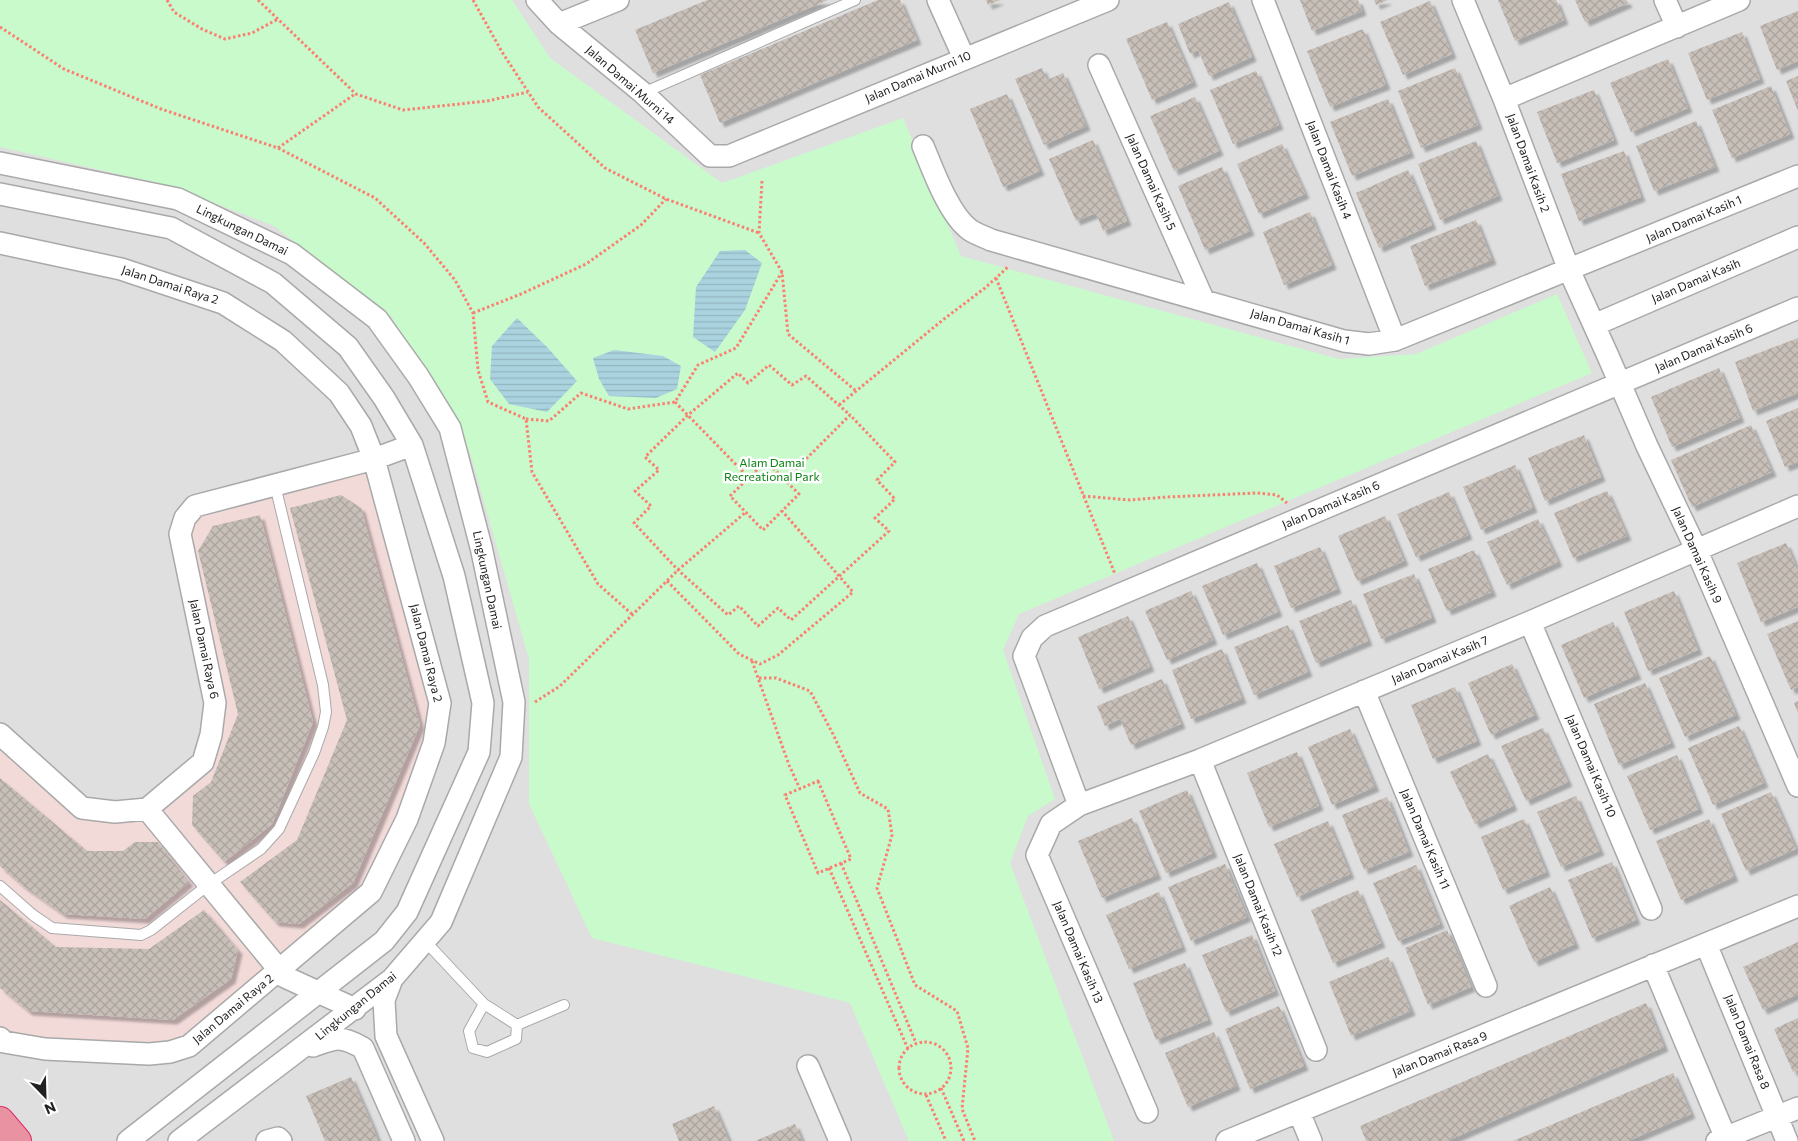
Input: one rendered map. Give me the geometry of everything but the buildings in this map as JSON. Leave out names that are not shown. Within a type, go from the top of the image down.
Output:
[{"type":"highway","points":[[0,1121],[17,1141]]},
{"type":"street","name":"Jalan Damai Murni 14","points":[[537,0],[559,24],[643,93],[710,156],[729,156]]},
{"type":"street","points":[[559,24],[618,0]]},
{"type":"street","points":[[938,0],[964,58]]},
{"type":"street","name":"Jalan Damai Murni 10","points":[[729,156],[1108,0]]},
{"type":"street","name":"Jalan Damai Kasih 4","points":[[1264,0],[1395,340]]},
{"type":"street","name":"Jalan Damai Kasih 2","points":[[1462,0],[1504,99],[1569,270],[1594,325]]},
{"type":"street","points":[[1665,0],[1677,27]]},
{"type":"street","points":[[1504,99],[1739,0]]},
{"type":"street","name":"Jalan Damai Kasih 5","points":[[1099,65],[1203,300]]},
{"type":"street","name":"Jalan Damai Kasih 1","points":[[923,146],[943,193],[955,213],[970,230],[991,240],[1344,341],[1369,344],[1395,340],[1798,176]]},
{"type":"street","name":"Lingkungan Damai","points":[[0,163],[178,199],[292,254],[377,319],[418,376],[450,428],[481,547],[514,702],[512,757],[441,922],[392,979],[179,1141]]},
{"type":"street","points":[[0,194],[171,228],[273,283],[348,347],[384,398],[412,445],[454,576],[483,703],[479,752],[407,912],[384,940],[128,1141]]},
{"type":"street","name":"Jalan Damai Kasih","points":[[1594,325],[1798,237]]},
{"type":"street","name":"Jalan Damai Raya 2","points":[[0,243],[121,268],[224,303],[283,341],[339,393],[361,426],[374,459],[440,702],[434,744],[407,819],[371,892],[189,1046],[170,1052],[149,1054],[45,1049],[4,1042],[0,1038]]},
{"type":"street","name":"Jalan Damai Kasih 6","points":[[1079,805],[1024,656],[1032,638],[1044,626],[1798,308]]},
{"type":"street","name":"Jalan Damai Kasih 9","points":[[1594,325],[1647,446],[1696,550],[1798,786]]},
{"type":"street","name":"Jalan Damai Raya 6","points":[[147,809],[202,762],[211,735],[215,703],[180,534],[185,518],[195,506],[374,459],[412,445]]},
{"type":"street","name":"Jalan Damai Kasih 7","points":[[1079,805],[1200,760],[1364,692],[1798,506]]},
{"type":"street","name":"Jalan Damai Kasih 10","points":[[1530,622],[1651,909]]},
{"type":"street","name":"Jalan Damai Kasih 11","points":[[1364,692],[1486,986]]},
{"type":"street","points":[[0,734],[82,808],[115,812],[147,809],[278,971],[285,977],[355,1009]]},
{"type":"street","name":"Jalan Damai Kasih 12","points":[[1200,760],[1316,1050]]},
{"type":"street","name":"Jalan Damai Kasih 13","points":[[1079,805],[1051,824],[1036,854],[1147,1112]]},
{"type":"street","name":"Jalan Damai Rasa 9","points":[[1227,1141],[1798,906]]},
{"type":"street","name":"Jalan Damai Rasa 8","points":[[1706,944],[1787,1141]]},
{"type":"street","points":[[1653,965],[1723,1140],[1798,1108]]},
{"type":"street","points":[[392,979],[384,1000],[386,1036],[433,1141]]},
{"type":"street","points":[[300,1050],[338,1038],[352,1041],[363,1048],[404,1141]]},
{"type":"street","points":[[808,1066],[840,1141]]},
{"type":"street","points":[[1299,1112],[1311,1141]]},
{"type":"street","points":[[267,1141],[278,1138],[281,1141]]},
{"type":"lane","points":[[643,93],[855,0]]},
{"type":"lane","points":[[0,886],[33,915],[52,928],[141,935],[151,930],[208,885],[261,849],[279,829],[314,753],[326,712],[323,685],[312,636],[275,485]]},
{"type":"lane","points":[[425,941],[484,1004],[517,1025]]},
{"type":"lane","points":[[484,1004],[469,1031],[473,1048],[487,1052],[516,1038],[517,1025]]},
{"type":"lane","points":[[517,1025],[564,1005]]},
{"type":"path","points":[[167,0],[174,12],[202,29],[225,39],[252,33],[278,19]]},
{"type":"path","points":[[258,0],[356,94],[403,110],[487,101],[528,92]]},
{"type":"path","points":[[473,0],[502,52],[538,107],[605,168],[666,199],[759,232]]},
{"type":"path","points":[[0,27],[64,69],[161,109],[278,148],[375,198],[424,243],[455,280],[473,313],[478,370],[488,402],[526,419],[550,421],[581,393],[628,409],[675,402],[698,365],[736,348],[782,272]]},
{"type":"path","points":[[278,148],[356,94]]},
{"type":"path","points":[[762,182],[759,232],[782,272],[788,334],[855,390]]},
{"type":"path","points":[[473,313],[521,294],[586,264],[641,225],[666,199]]},
{"type":"path","points":[[839,405],[855,390],[996,278],[1024,249]]},
{"type":"path","points":[[996,278],[1123,593]]},
{"type":"path","points":[[769,365],[792,385],[806,376],[839,405],[895,462],[877,480],[895,499],[875,518],[889,531],[838,575],[791,620],[778,608],[758,626],[739,606],[728,616],[678,570],[634,523],[651,506],[636,491],[659,470],[645,457],[688,415],[738,373],[748,383],[769,365]]},
{"type":"path","points":[[675,402],[749,478]]},
{"type":"path","points":[[785,480],[850,415]]},
{"type":"path","points":[[526,419],[532,472],[598,584],[633,615]]},
{"type":"path","points":[[766,461],[785,480],[799,494],[763,530],[730,496],[766,461]]},
{"type":"path","points":[[1083,496],[1130,500],[1257,493],[1277,495],[1303,517]]},
{"type":"path","points":[[667,581],[739,654],[760,664],[778,655],[853,592],[782,511]]},
{"type":"path","points":[[514,716],[560,686],[678,570],[746,512]]},
{"type":"path","points":[[752,660],[800,789]]},
{"type":"path","points":[[758,678],[776,678],[810,691],[833,734],[860,793],[888,808],[892,835],[877,888],[915,985],[957,1011],[968,1048],[962,1109],[974,1141]]},
{"type":"path","points":[[818,781],[851,859],[818,873],[785,795],[800,789],[818,781]]},
{"type":"path","points":[[841,863],[916,1043]]},
{"type":"path","points":[[829,868],[908,1049]]},
{"type":"path","points":[[926,1042],[935,1044],[948,1056],[950,1073],[947,1081],[941,1088],[926,1095],[911,1090],[905,1085],[900,1078],[899,1062],[908,1049],[916,1043],[926,1042]]},
{"type":"path","points":[[941,1088],[964,1141]]},
{"type":"path","points":[[926,1095],[946,1141]]},
{"type":"shaded area","points":[[0,0],[1798,0],[1798,1141],[0,1141]]},
{"type":"shaded area","points":[[370,468],[434,701],[427,740],[401,814],[366,887],[185,1040],[158,1047],[46,1042],[7,1035],[0,1029],[0,744],[82,815],[143,818],[218,739],[187,535],[199,513]]},
{"type":"green space","name":"Alam Damai Recreational Park","points":[[0,0],[512,0],[550,58],[722,183],[903,118],[961,256],[1339,359],[1416,354],[1557,294],[1592,373],[1019,614],[1003,650],[1055,799],[1028,816],[1010,863],[1114,1141],[909,1141],[850,1003],[592,938],[529,804],[529,659],[470,453],[391,316],[274,226],[170,186],[0,147]]},
{"type":"water","points":[[745,250],[762,263],[745,310],[715,352],[693,337],[696,287],[720,251]]},
{"type":"water","points":[[517,318],[548,348],[577,381],[547,412],[509,404],[490,379],[492,346]]},
{"type":"water","points":[[614,350],[663,356],[681,366],[677,389],[656,398],[609,396],[599,379],[593,358]]}]
